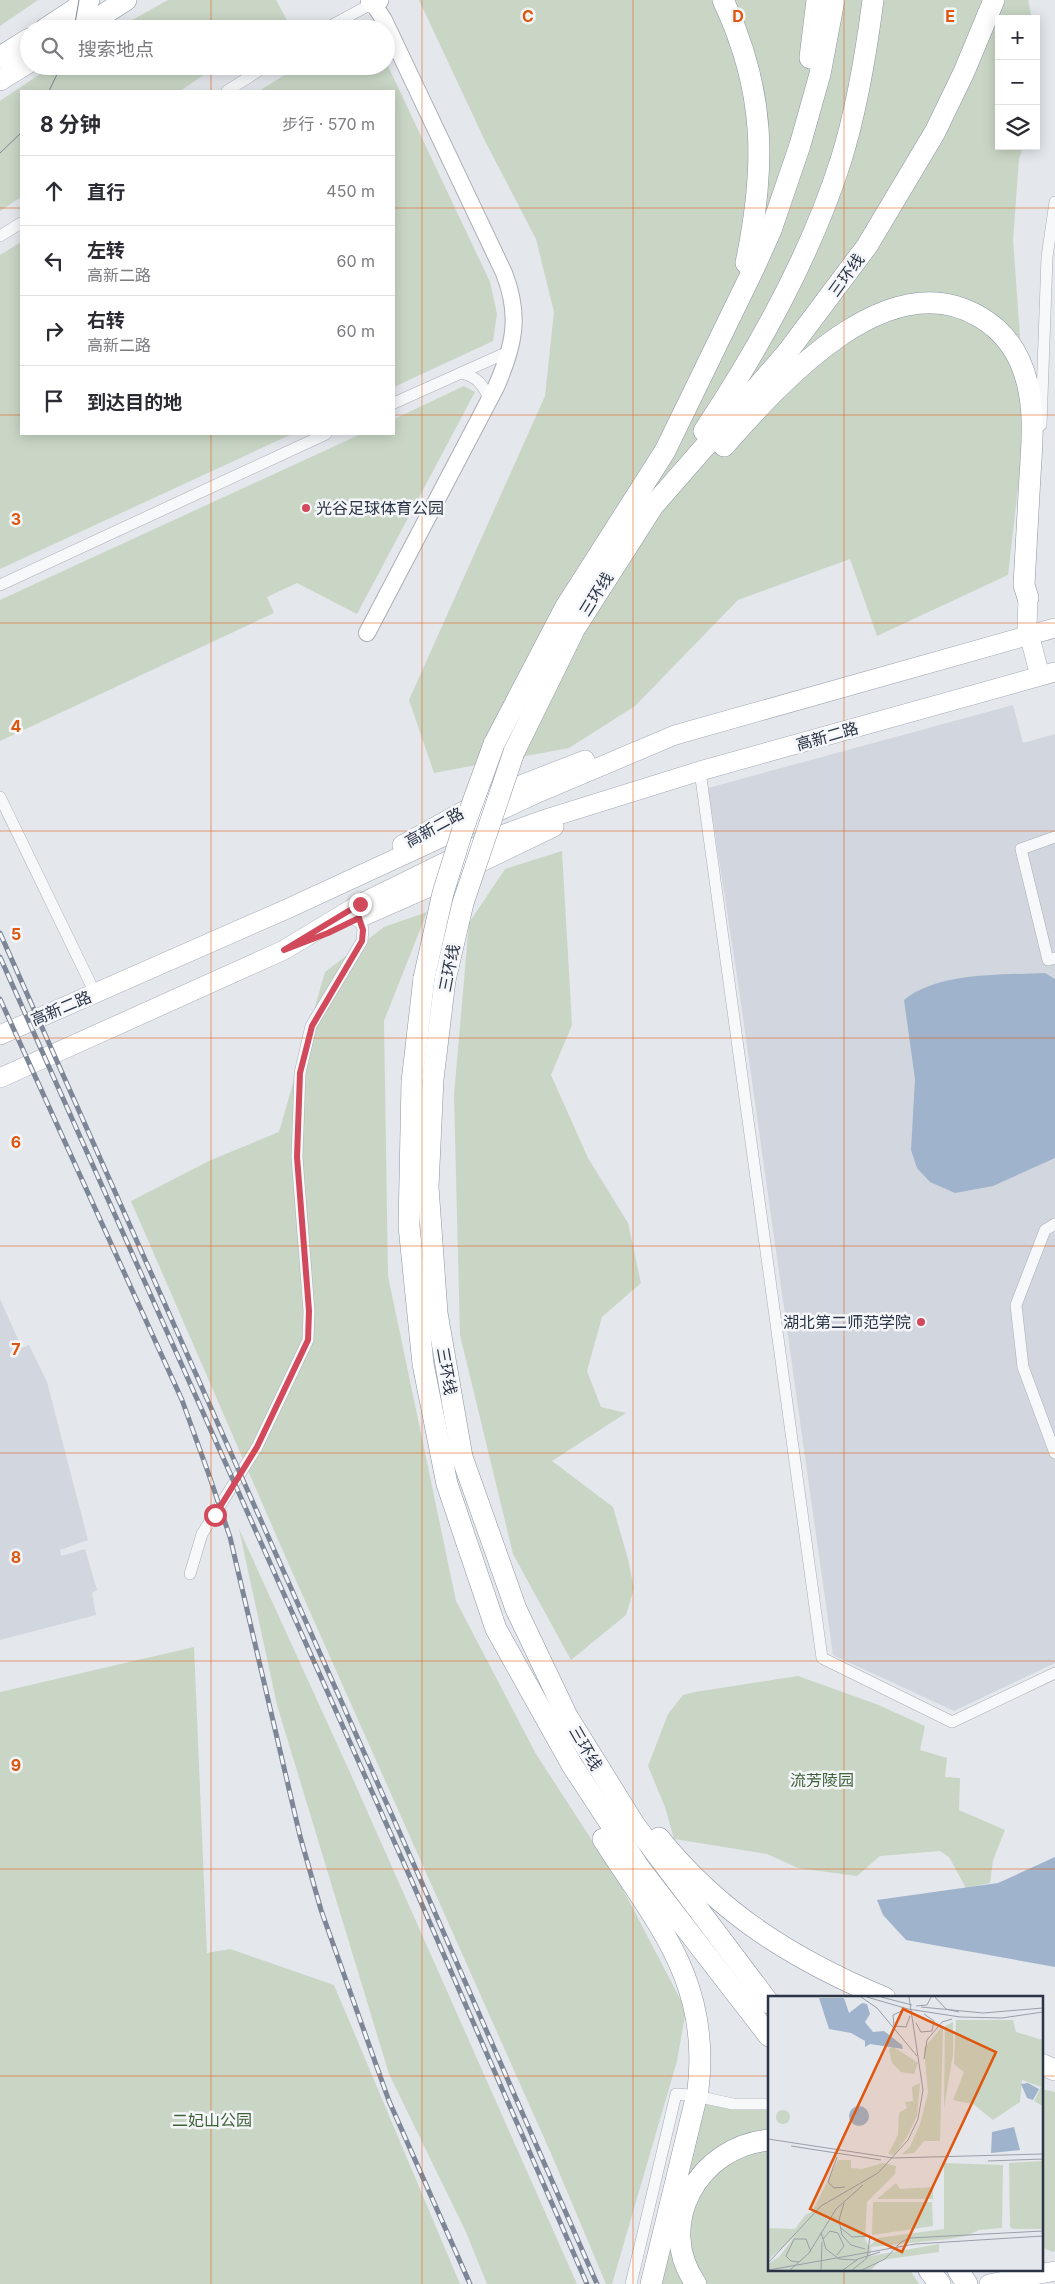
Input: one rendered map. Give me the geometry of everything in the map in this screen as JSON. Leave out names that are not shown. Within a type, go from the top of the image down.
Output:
[{"type":"highway","points":[[56,20],[80,0]]},
{"type":"highway","points":[[59,20],[89,0]]},
{"type":"highway","points":[[95,20],[126,0]]},
{"type":"highway","points":[[717,0],[733,20]]},
{"type":"highway","points":[[723,0],[733,20],[753,83],[761,158],[754,225],[734,310]]},
{"type":"highway","points":[[786,186],[809,67],[817,0]]},
{"type":"highway","name":"三环线","points":[[768,2002],[675,1881],[610,1788],[568,1716],[516,1609],[462,1457],[437,1313],[428,1186],[435,979],[444,893],[462,832],[494,744],[565,608],[665,451],[771,230],[820,74],[834,0]]},
{"type":"highway","points":[[736,397],[826,204],[842,158],[857,97],[873,0]]},
{"type":"highway","name":"三环线","points":[[768,2035],[679,1920],[613,1830],[572,1765],[496,1629],[447,1484],[423,1364],[409,1226],[412,1082],[435,979],[514,752],[575,628],[653,506],[736,397],[809,324],[877,230],[935,132],[964,72],[994,0]]},
{"type":"highway","points":[[0,57],[20,45]]},
{"type":"highway","points":[[0,80],[20,68]]},
{"type":"highway","points":[[617,562],[654,526],[736,433],[832,341],[853,326],[875,315],[917,304],[936,303],[955,306],[989,322],[1003,334],[1023,366],[1031,399],[1032,433],[1024,585],[1028,598]]},
{"type":"highway","points":[[516,1609],[556,1670],[614,1774],[643,1818],[707,1891],[740,1919],[776,1944],[804,1960],[881,1996]]},
{"type":"highway","points":[[531,1691],[564,1772],[594,1825],[676,1954],[686,1977],[699,2022],[701,2064],[698,2090],[651,2284]]},
{"type":"highway","points":[[1042,2064],[1055,2070]]},
{"type":"highway","points":[[1042,2080],[1055,2083]]},
{"type":"highway","points":[[696,2284],[687,2267],[682,2248],[682,2212],[688,2196],[697,2180],[722,2155],[738,2146],[768,2140]]},
{"type":"highway","points":[[1042,2268],[1055,2263]]},
{"type":"highway","points":[[931,2272],[942,2284]]},
{"type":"highway","points":[[935,2272],[942,2284]]},
{"type":"highway","points":[[959,2272],[967,2284]]},
{"type":"highway","points":[[977,2272],[983,2284]]},
{"type":"highway","points":[[998,2282],[1030,2272]]},
{"type":"main road","points":[[1028,598],[1029,635],[1047,674]]},
{"type":"main road","name":"高新二路","points":[[0,1035],[289,908],[540,792],[675,735],[1055,628]]},
{"type":"main road","name":"高新二路","points":[[284,950],[353,908],[446,860],[496,837],[549,818],[700,771],[1047,674]]},
{"type":"main road","name":"高新二路","points":[[0,1078],[284,950],[328,933],[434,886],[599,803]]},
{"type":"main road","points":[[998,2282],[1055,2271]]},
{"type":"street","points":[[341,20],[374,1],[384,20]]},
{"type":"street","points":[[367,633],[489,400],[510,351],[514,321],[513,303],[507,281],[395,42]]},
{"type":"street","points":[[229,90],[252,75]]},
{"type":"street","points":[[1028,598],[1033,585],[1047,257],[1055,202]]},
{"type":"street","points":[[0,236],[20,224]]},
{"type":"street","points":[[395,403],[510,351]]},
{"type":"street","points":[[462,373],[470,375],[482,384],[489,400]]},
{"type":"street","points":[[0,585],[324,435]]},
{"type":"street","points":[[700,771],[822,1658],[952,1722],[1055,1673]]},
{"type":"street","points":[[0,797],[95,994]]},
{"type":"street","points":[[1055,837],[1021,849],[1048,960],[1055,958]]},
{"type":"street","points":[[190,1574],[202,1534],[257,1447],[308,1340],[309,1311],[297,1157],[300,1073],[312,1026],[362,941],[363,930],[359,918]]},
{"type":"street","points":[[1055,1224],[1045,1230],[1016,1305],[1023,1367],[1055,1453]]},
{"type":"street","points":[[631,2284],[676,2094],[690,2096]]},
{"type":"street","points":[[705,2098],[733,2104],[768,2104]]},
{"type":"shaded area","name":"湖北第二师范学院","points":[[1013,705],[1023,743],[1055,734],[1055,1663],[954,1711],[833,1655],[739,989],[708,788]]},
{"type":"shaded area","points":[[0,1299],[22,1348],[29,1345],[47,1382],[88,1540],[60,1550],[61,1556],[85,1549],[97,1590],[92,1593],[96,1615],[0,1640]]},
{"type":"green space","points":[[0,0],[38,0],[0,26]]},
{"type":"green space","points":[[168,0],[276,0],[287,20],[132,20]]},
{"type":"green space","points":[[419,0],[1028,0],[1031,15],[995,15],[995,150],[1022,150],[1019,159],[1013,240],[1026,418],[1008,575],[877,636],[850,559],[738,600],[635,706],[569,748],[434,773],[409,700],[545,396],[554,312],[536,239],[486,143]]},
{"type":"green space","points":[[39,75],[204,75],[181,90],[20,90],[20,198],[0,211],[0,101]]},
{"type":"green space","points":[[285,75],[392,75],[490,282],[497,314],[493,341],[395,387],[395,90],[261,90]]},
{"type":"green space","points":[[20,243],[20,435],[290,435],[0,569],[0,255]]},
{"type":"green space","name":"光谷足球体育公园","points":[[464,386],[475,392],[357,614],[297,583],[267,597],[274,613],[0,741],[0,600],[359,435],[395,435],[395,419]]},
{"type":"green space","points":[[562,851],[572,1025],[551,1075],[588,1158],[628,1223],[641,1283],[602,1317],[587,1371],[601,1407],[626,1413],[552,1461],[613,1507],[634,1588],[626,1615],[571,1660],[513,1554],[460,1335],[454,1095],[469,923],[505,869]]},
{"type":"green space","points":[[427,912],[384,1021],[388,1276],[456,1601],[536,1754],[619,1882],[686,2010],[677,2061],[612,2284],[606,2284],[553,2158],[286,1558],[131,1201],[211,1160],[279,1132],[325,972],[384,927]]},
{"type":"green space","points":[[239,1529],[348,1768],[577,2284],[487,2284],[466,2232],[389,2074],[277,1705]]},
{"type":"green space","name":"二妃山公园","points":[[194,1647],[207,1953],[230,1949],[334,1985],[460,2284],[0,2284],[0,1692]]},
{"type":"green space","name":"流芳陵园","points":[[798,1676],[876,1704],[925,1726],[920,1750],[947,1758],[945,1777],[960,1778],[959,1810],[1005,1830],[993,1860],[990,1883],[966,1888],[949,1857],[940,1851],[880,1856],[857,1876],[798,1868],[767,1854],[674,1839],[665,1807],[648,1766],[668,1714],[683,1695]]},
{"type":"green space","points":[[1042,2089],[1055,2092],[1055,2251],[1042,2247]]},
{"type":"green space","points":[[703,2104],[768,2109],[768,2135],[689,2184],[688,2284],[657,2284]]},
{"type":"green space","points":[[768,2149],[768,2272],[911,2272],[919,2284],[706,2284],[692,2256],[690,2226],[693,2212],[706,2187],[715,2176],[726,2166],[742,2156]]},
{"type":"water","points":[[1045,973],[1055,979],[1055,1158],[993,1186],[955,1193],[930,1182],[917,1168],[911,1150],[915,1079],[904,1000],[934,984],[952,980],[990,975]]},
{"type":"water","points":[[1055,1857],[1055,1967],[906,1940],[883,1915],[877,1900],[998,1883]]},
{"type":"tram line","points":[[76,20],[79,0]]},
{"type":"tram line","points":[[49,90],[57,75]]},
{"type":"tram line","points":[[0,153],[20,134]]},
{"type":"railway","points":[[0,933],[418,1874],[597,2284]]},
{"type":"railway","points":[[0,957],[410,1877],[587,2284]]},
{"type":"railway","points":[[0,999],[182,1400],[230,1537],[300,1836],[321,1910],[389,2101],[470,2284]]},
{"type":"place","name":"光谷足球体育公园","points":[[306,508]]},
{"type":"place","name":"湖北第二师范学院","points":[[921,1322]]},
{"type":"route","points":[[215,1515],[257,1447],[308,1340],[309,1311],[297,1157],[300,1073],[312,1026],[362,941],[363,930],[359,918],[328,933],[284,950],[360,904]]}]
